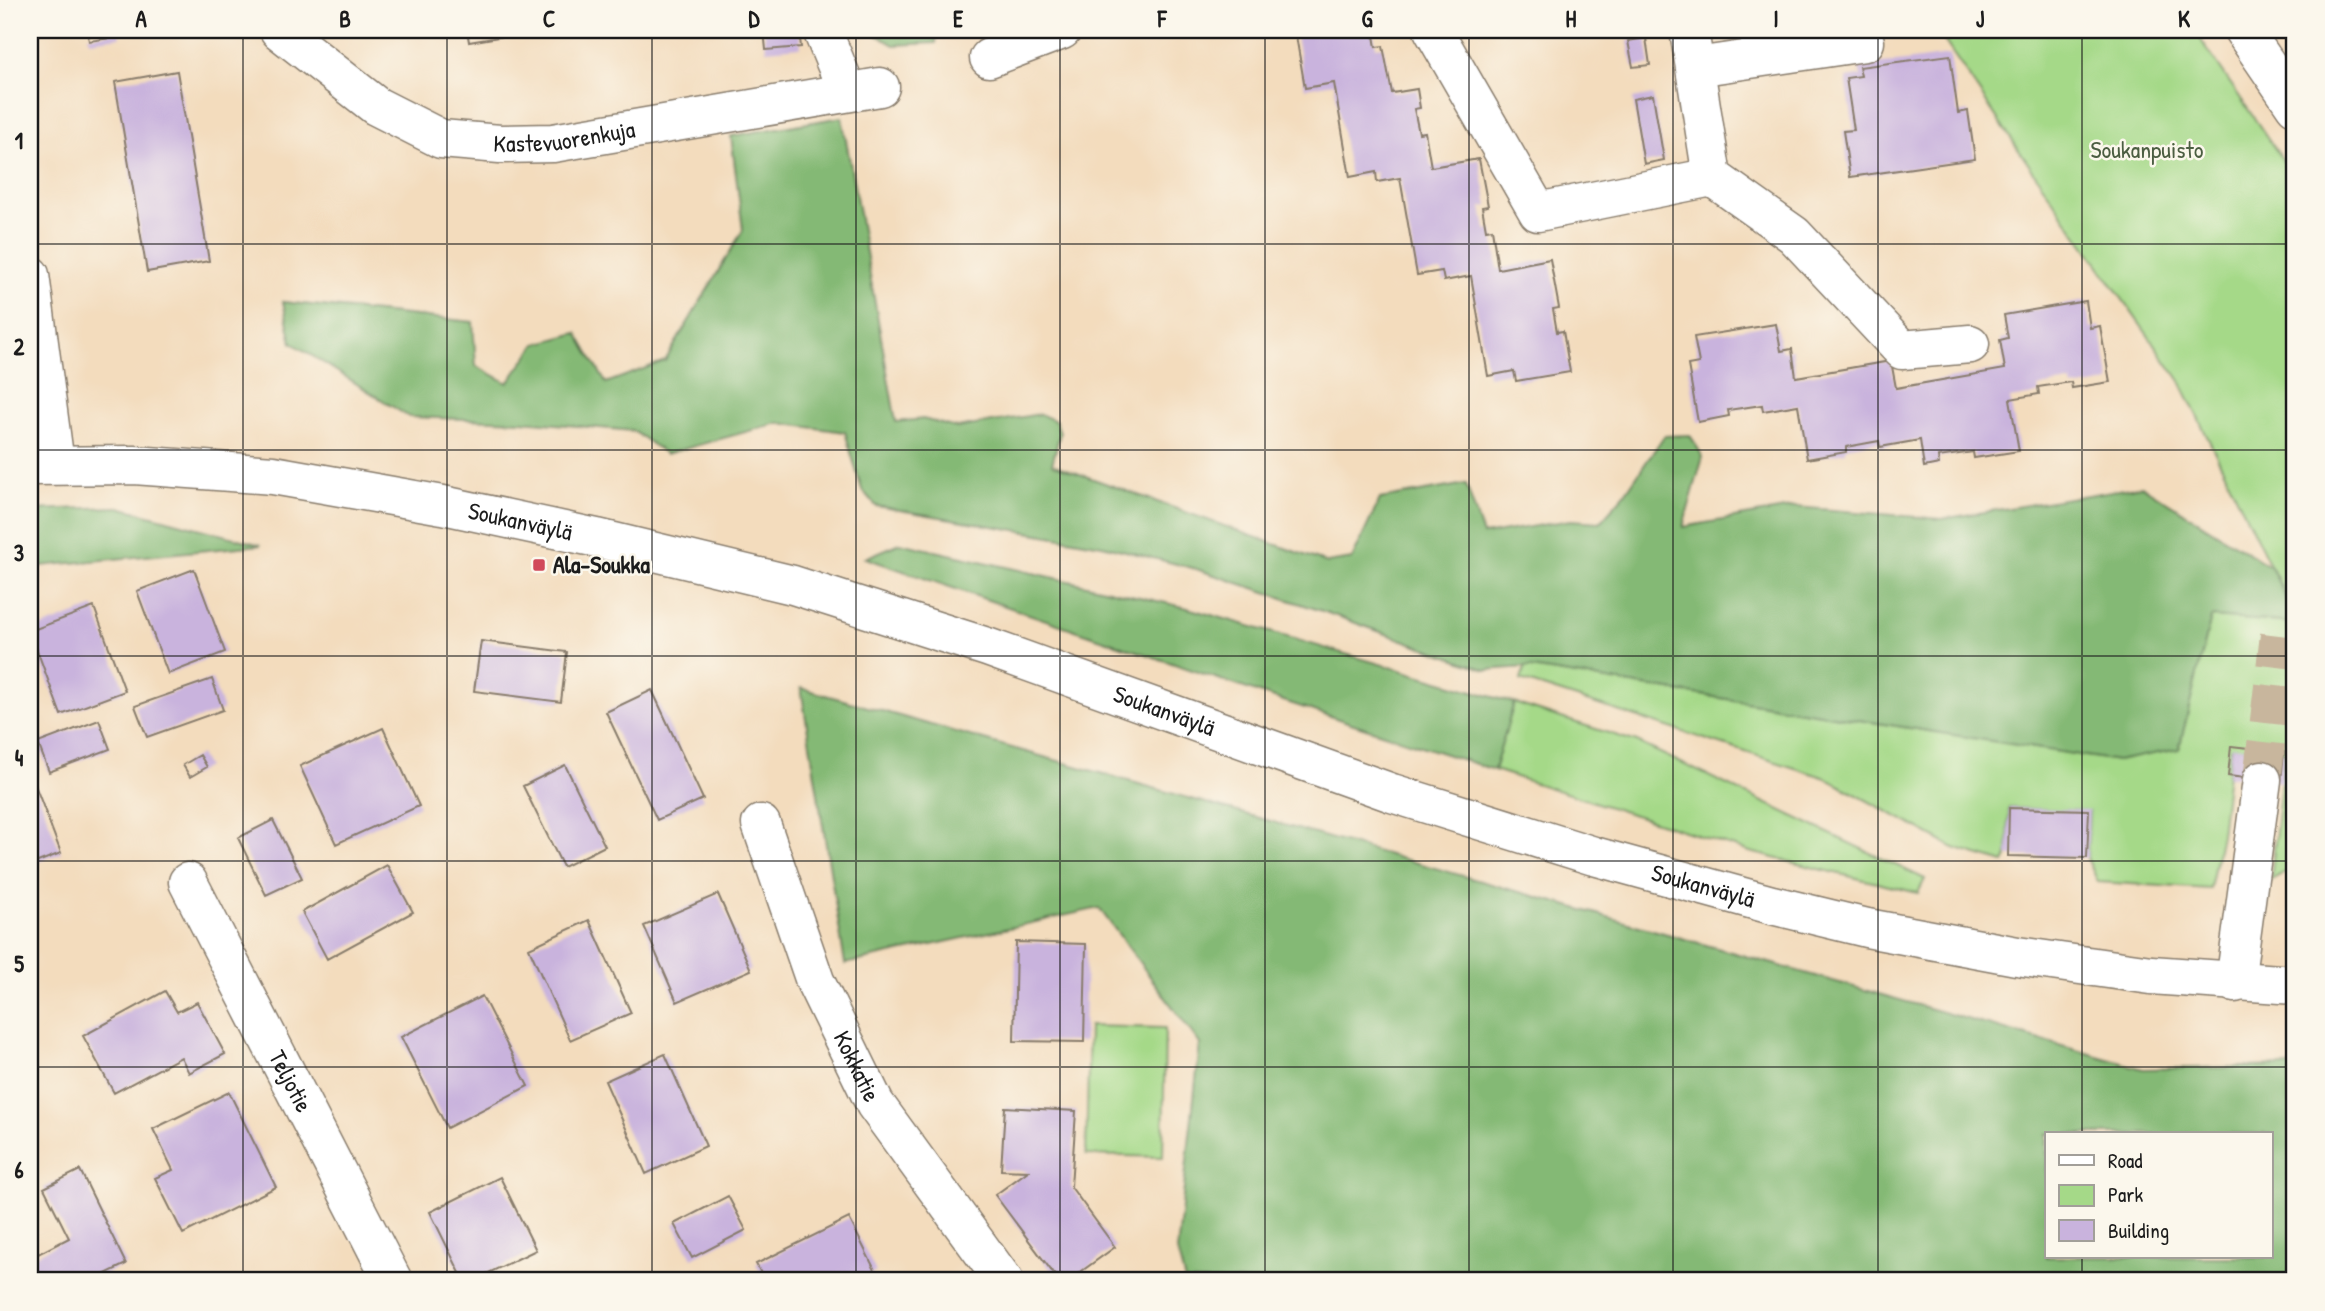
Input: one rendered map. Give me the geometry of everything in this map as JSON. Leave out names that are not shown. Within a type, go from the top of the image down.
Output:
[{"type":"main road","name":"Kastevuorenkuja","points":[[278,30],[376,106],[441,139],[500,144],[553,143],[863,90],[841,76],[822,30]]},
{"type":"main road","points":[[989,58],[1062,30]]},
{"type":"main road","points":[[1433,30],[1538,212],[1712,177]]},
{"type":"main road","points":[[1689,30],[1712,177],[1794,236],[1902,350],[1970,344]]},
{"type":"main road","points":[[2243,30],[2295,106]]},
{"type":"main road","points":[[1696,67],[1865,42]]},
{"type":"main road","points":[[30,275],[42,465]]},
{"type":"main road","name":"Soukanväylä","points":[[42,465],[134,465],[273,475],[443,505],[597,538],[793,585],[987,648],[1392,793],[1594,856],[1721,891],[1867,928],[2017,956],[2151,975],[2235,983],[2295,985]]},
{"type":"main road","points":[[2235,983],[2262,780]]},
{"type":"main road","name":"Kokkatie","points":[[761,824],[815,981],[874,1104],[1004,1281]]},
{"type":"main road","name":"Teljotie","points":[[188,882],[393,1281]]},
{"type":"green space","points":[[868,30],[937,30],[936,43],[894,45]]},
{"type":"green space","name":"Soukanpuisto","points":[[1937,30],[2194,30],[2295,178],[2295,616],[2180,381]]},
{"type":"green space","points":[[842,117],[896,422],[923,419],[957,428],[1040,414],[1056,421],[1060,433],[1052,464],[1327,563],[1352,559],[1380,499],[1466,484],[1483,535],[1570,520],[1600,522],[1624,495],[1664,436],[1690,435],[1703,457],[1683,527],[1796,507],[1942,519],[2142,486],[2271,567],[2295,616],[2295,623],[2211,617],[2179,749],[2117,761],[1525,667],[1486,670],[1196,569],[1102,545],[876,506],[862,490],[845,432],[778,423],[666,454],[633,431],[522,421],[409,417],[292,343],[283,302],[473,322],[476,366],[508,383],[536,344],[577,333],[606,383],[665,361],[743,230],[731,136]]},
{"type":"green space","points":[[118,507],[261,545],[30,567],[30,510]]},
{"type":"green space","points":[[900,543],[1184,607],[1514,703],[1494,770],[865,558]]},
{"type":"green space","points":[[2211,617],[2295,623],[2295,867],[2271,880],[2284,752],[2231,747],[2221,834],[2210,889],[2098,882],[2087,858],[2089,811],[2009,808],[2008,856],[2004,863],[1954,848],[1826,778],[1521,680],[1525,667],[2117,761],[2179,749]]},
{"type":"green space","points":[[801,688],[2143,1069],[2295,1066],[2295,1281],[1185,1281],[1177,1251],[1200,1044],[1099,908],[845,964]]},
{"type":"green space","points":[[1514,703],[1637,742],[1925,879],[1918,893],[1750,852],[1494,770]]},
{"type":"green space","points":[[1089,1026],[1165,1028],[1163,1157],[1086,1155]]},
{"type":"building","points":[[467,30],[504,30],[505,36],[469,42]]},
{"type":"building","points":[[764,30],[799,30],[801,47],[766,50]]},
{"type":"building","points":[[1295,30],[1373,30],[1376,47],[1383,46],[1392,93],[1417,89],[1420,108],[1414,109],[1419,133],[1425,132],[1431,167],[1479,159],[1488,206],[1482,207],[1486,230],[1492,229],[1498,269],[1550,259],[1559,308],[1553,309],[1557,332],[1563,331],[1570,372],[1516,381],[1514,371],[1488,376],[1471,276],[1444,281],[1442,271],[1417,275],[1400,178],[1377,182],[1376,172],[1350,177],[1334,83],[1305,88]]},
{"type":"building","points":[[119,32],[120,37],[89,41],[88,36]]},
{"type":"building","points":[[1646,38],[1650,65],[1633,67],[1628,41]]},
{"type":"building","points":[[1950,55],[1958,113],[1968,111],[1975,159],[1850,177],[1843,131],[1854,130],[1846,78],[1861,76],[1859,67]]},
{"type":"building","points":[[177,71],[209,261],[147,272],[115,82]]},
{"type":"building","points":[[1653,95],[1664,160],[1644,164],[1633,99]]},
{"type":"building","points":[[2086,301],[2090,328],[2100,326],[2110,382],[2072,388],[2071,382],[2038,387],[2039,394],[2010,399],[2019,451],[1974,458],[1973,452],[1938,457],[1939,464],[1924,467],[1920,440],[1880,447],[1879,441],[1846,447],[1846,452],[1807,459],[1798,405],[1763,411],[1762,405],[1728,410],[1729,416],[1698,422],[1688,365],[1699,363],[1694,337],[1776,324],[1781,351],[1792,349],[1796,377],[1891,361],[1896,388],[2005,369],[2000,340],[2008,338],[2004,315]]},
{"type":"building","points":[[194,569],[225,652],[168,674],[137,591]]},
{"type":"building","points":[[94,607],[125,691],[61,715],[30,631]]},
{"type":"building","points":[[481,641],[567,652],[561,702],[474,691]]},
{"type":"building","points":[[212,679],[223,710],[147,737],[135,706]]},
{"type":"building","points":[[652,690],[703,799],[657,820],[606,712]]},
{"type":"building","points":[[99,720],[110,749],[49,772],[38,743]]},
{"type":"building","points":[[383,728],[419,806],[336,844],[300,766]]},
{"type":"building","points":[[2231,746],[2284,752],[2281,782],[2228,776]]},
{"type":"building","points":[[200,755],[207,767],[190,777],[183,765]]},
{"type":"building","points":[[565,765],[605,846],[563,867],[523,786]]},
{"type":"building","points":[[30,772],[61,853],[30,865]]},
{"type":"building","points":[[2009,808],[2089,810],[2087,858],[2008,856]]},
{"type":"building","points":[[273,820],[302,878],[266,895],[238,838]]},
{"type":"building","points":[[387,865],[413,912],[327,959],[302,912]]},
{"type":"building","points":[[718,894],[751,970],[677,1002],[644,926]]},
{"type":"building","points":[[589,920],[631,1013],[570,1040],[529,948]]},
{"type":"building","points":[[1016,942],[1086,944],[1084,1042],[1014,1041]]},
{"type":"building","points":[[165,991],[177,1012],[197,1002],[225,1054],[189,1073],[181,1057],[114,1093],[83,1036]]},
{"type":"building","points":[[482,996],[528,1086],[447,1128],[401,1037]]},
{"type":"building","points":[[665,1054],[706,1146],[646,1174],[605,1081]]},
{"type":"building","points":[[229,1092],[276,1187],[183,1234],[155,1178],[173,1170],[153,1129]]},
{"type":"building","points":[[1005,1107],[1076,1111],[1071,1187],[1115,1247],[1068,1281],[1059,1281],[995,1195],[1028,1171],[1001,1170]]},
{"type":"building","points":[[80,1170],[126,1264],[91,1281],[31,1281],[30,1258],[69,1238],[44,1188]]},
{"type":"building","points":[[500,1177],[536,1250],[472,1281],[464,1281],[430,1212]]},
{"type":"building","points":[[728,1196],[746,1230],[692,1258],[674,1224]]},
{"type":"building","points":[[849,1218],[876,1272],[858,1281],[765,1281],[756,1264]]},
{"type":"tunnel","points":[[2262,780],[2279,635]]},
{"type":"place","name":"Ala-Soukka","points":[[539,565]]}]
